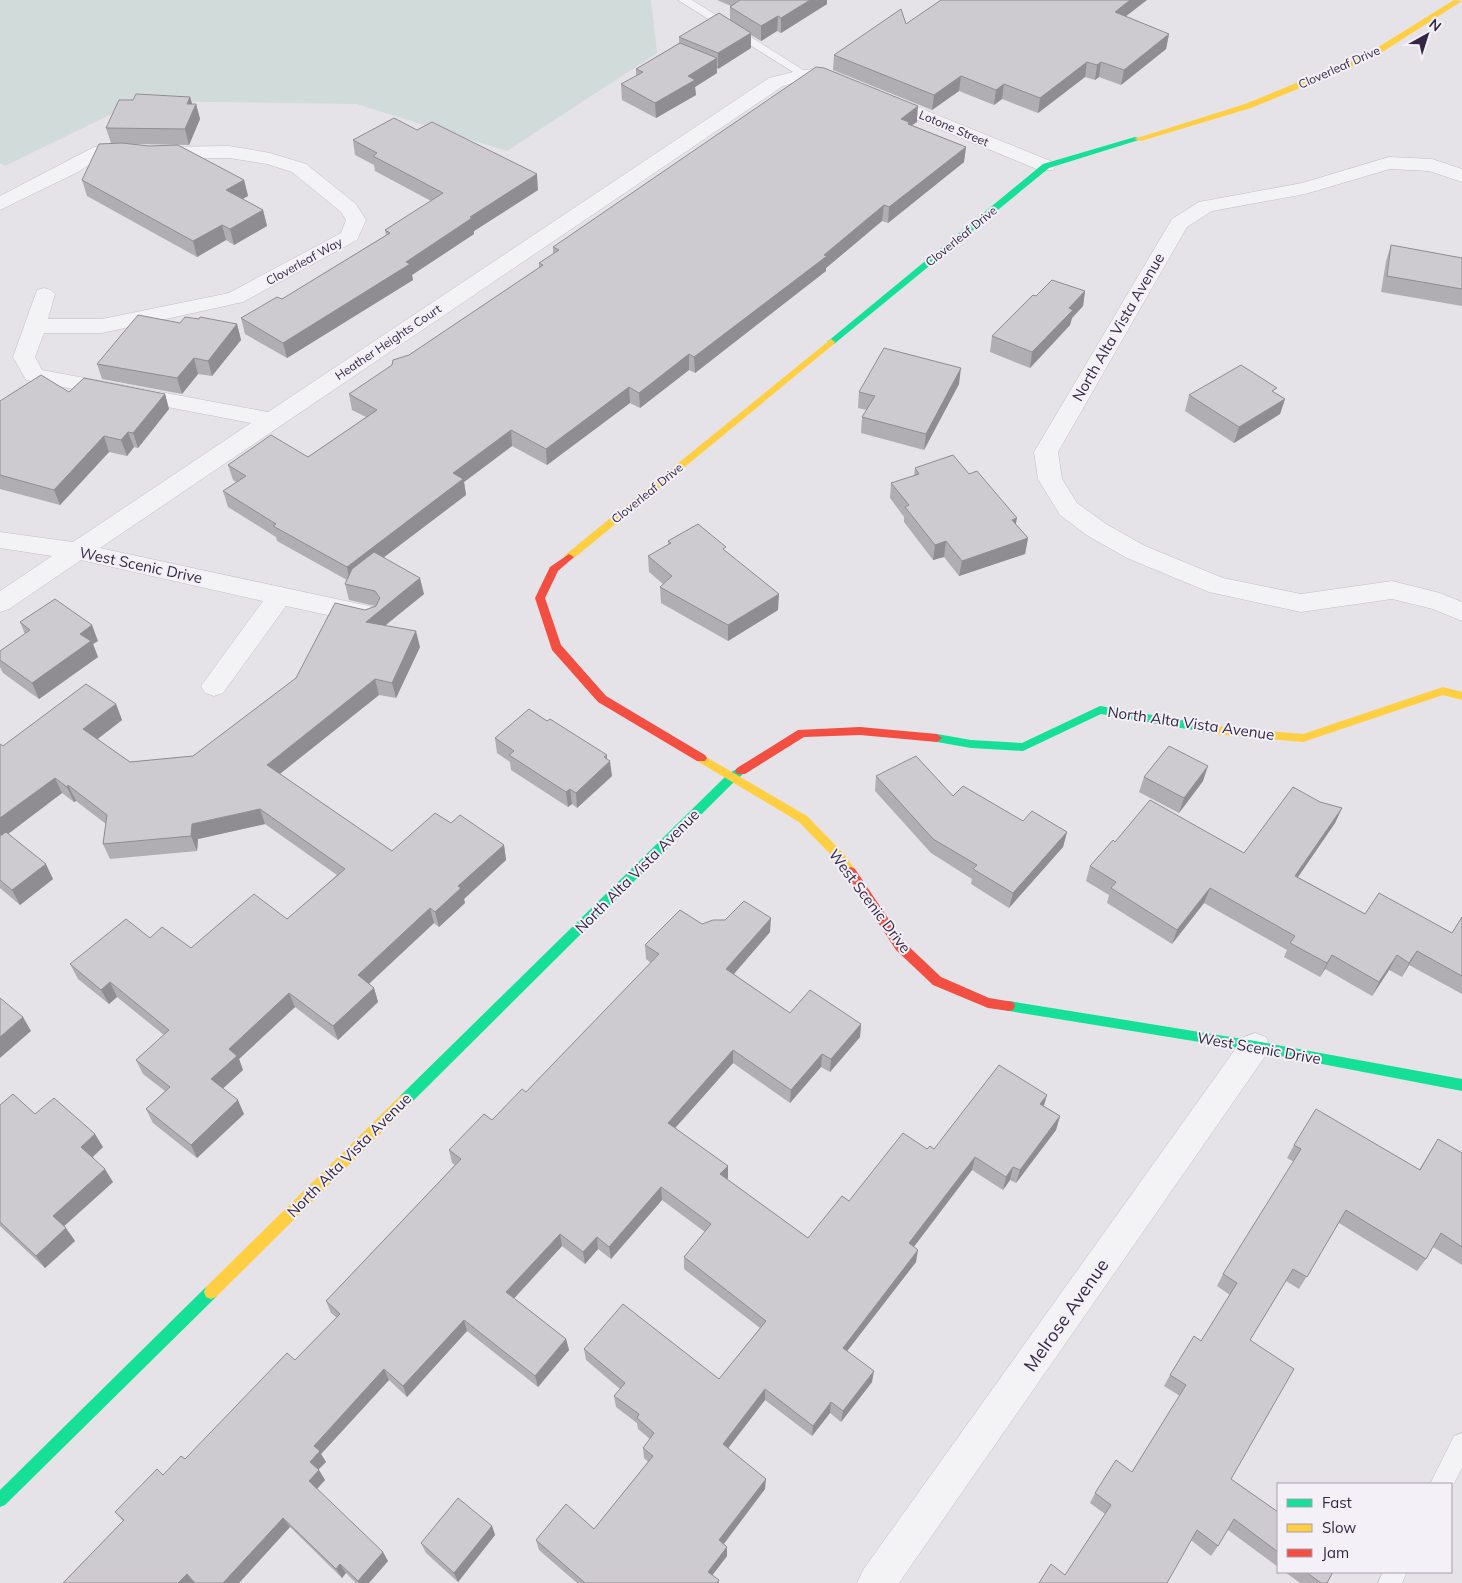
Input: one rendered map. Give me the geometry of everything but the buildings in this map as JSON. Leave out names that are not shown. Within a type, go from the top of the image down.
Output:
[{"type":"street","name":"Cloverleaf Drive","points":[[540,598],[554,569],[1046,166],[1248,106],[1370,56],[1459,0]]},
{"type":"street","name":"Lotone Street","points":[[776,82],[802,73],[828,76],[1046,166]]},
{"type":"street","name":"Heather Heights Court","points":[[0,603],[776,82]]},
{"type":"street","name":"Cloverleaf Way","points":[[0,204],[41,181],[72,168],[94,153],[127,150],[153,153],[229,152],[270,159],[299,168],[349,208],[356,220],[350,236],[236,298],[102,326],[36,326]]},
{"type":"street","name":"North Alta Vista Avenue","points":[[1462,176],[1432,165],[1389,163],[1305,188],[1206,206],[1179,223],[1046,452],[1050,479],[1068,509],[1097,530],[1136,552],[1218,586],[1301,603],[1392,590],[1440,602],[1462,612]]},
{"type":"street","points":[[44,294],[36,326],[24,357],[34,375],[272,420]]},
{"type":"street","name":"West Scenic Drive","points":[[0,540],[77,551],[369,614]]},
{"type":"street","points":[[214,686],[281,594]]},
{"type":"street","name":"West Scenic Drive","points":[[540,598],[556,647],[602,699],[734,776],[803,819],[839,856],[873,903],[900,946],[937,981],[988,1003],[1255,1046],[1462,1086]]},
{"type":"street","name":"North Alta Vista Avenue","points":[[0,1500],[734,776],[802,734],[860,732],[918,734],[971,744],[1023,747],[1100,710],[1200,728],[1303,738],[1443,691],[1462,696]]},
{"type":"street","name":"Melrose Avenue","points":[[876,1583],[1255,1046]]},
{"type":"lane","points":[[684,0],[802,73]]},
{"type":"lane","points":[[1442,1483],[1462,1444]]},
{"type":"shaded area","points":[[0,0],[651,0],[657,53],[507,151],[357,104],[138,101],[5,166],[0,163]]},
{"type":"traffic: fast","points":[[831,342],[1046,166],[1138,139]]},
{"type":"traffic: fast","points":[[937,738],[971,744],[1023,747],[1100,710],[1216,730]]},
{"type":"traffic: fast","points":[[405,1100],[733,776],[741,771]]},
{"type":"traffic: fast","points":[[1009,1006],[1255,1046],[1462,1085]]},
{"type":"traffic: fast","points":[[0,1500],[211,1292]]},
{"type":"traffic: slow","points":[[1138,139],[1248,106],[1370,56],[1459,0]]},
{"type":"traffic: slow","points":[[569,557],[831,342]]},
{"type":"traffic: slow","points":[[1216,730],[1303,738],[1443,691],[1462,696]]},
{"type":"traffic: slow","points":[[701,758],[803,819],[839,856],[851,872]]},
{"type":"traffic: slow","points":[[211,1292],[405,1100]]},
{"type":"traffic: jam","points":[[569,557],[554,569],[540,598],[556,647],[602,699],[701,758]]},
{"type":"traffic: jam","points":[[741,771],[802,733],[860,731],[937,738]]},
{"type":"traffic: jam","points":[[851,872],[900,946],[937,981],[988,1003],[1009,1006]]}]
